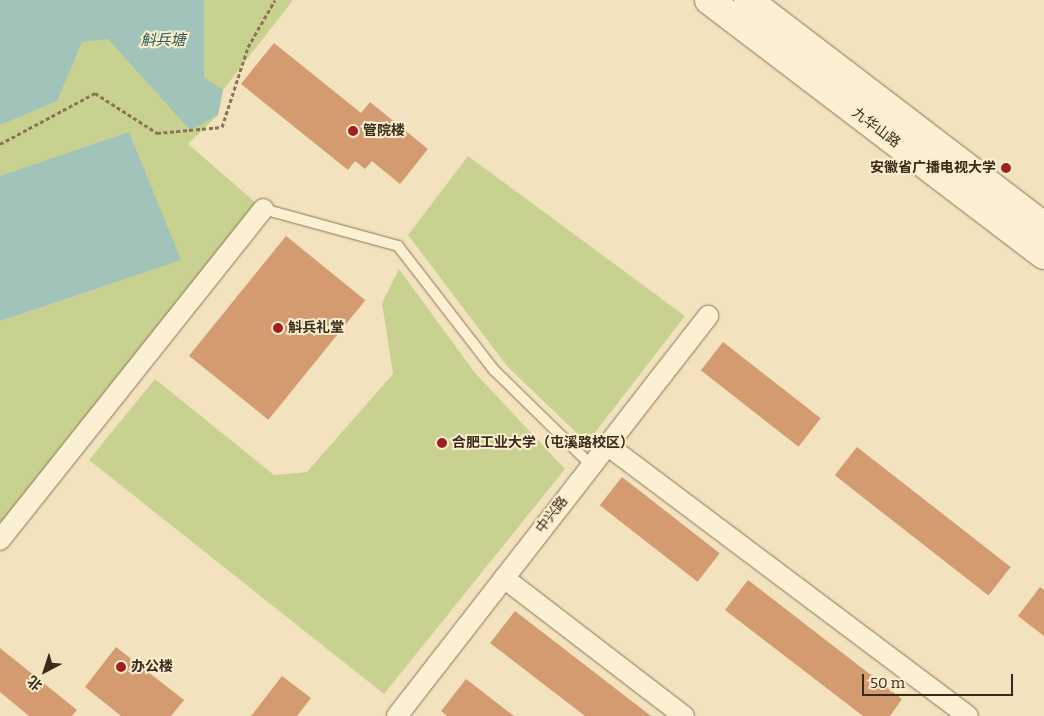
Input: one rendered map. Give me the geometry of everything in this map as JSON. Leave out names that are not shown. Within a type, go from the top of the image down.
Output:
[{"type":"street","name":"九华山路","points":[[709,0],[1044,255]]},
{"type":"street","name":"九华山路","points":[[748,0],[1044,226]]},
{"type":"street","points":[[0,540],[263,209]]},
{"type":"street","name":"中兴路","points":[[397,716],[708,316]]},
{"type":"street","points":[[607,445],[968,716]]},
{"type":"street","points":[[504,578],[684,716]]},
{"type":"lane","points":[[263,209],[398,246],[494,370],[591,465]]},
{"type":"path","points":[[0,144],[95,93],[157,133],[222,127],[248,47],[275,0]]},
{"type":"green space","points":[[0,0],[293,0],[223,90],[218,115],[188,144],[263,209],[0,540]]},
{"type":"green space","points":[[468,156],[685,316],[587,443],[507,366],[408,235]]},
{"type":"green space","points":[[399,269],[475,373],[565,469],[384,694],[89,460],[155,379],[274,475],[307,472],[393,374],[382,303]]},
{"type":"water","name":"斛兵塘","points":[[0,0],[204,0],[204,77],[223,90],[218,115],[190,130],[108,39],[82,42],[57,101],[0,125]]},
{"type":"water","points":[[129,132],[181,260],[0,321],[0,176]]},
{"type":"building","name":"管院楼","points":[[274,43],[361,113],[370,102],[428,149],[400,184],[372,161],[365,169],[355,161],[348,170],[241,84]]},
{"type":"building","name":"斛兵礼堂","points":[[286,236],[365,300],[268,420],[189,356]]},
{"type":"building","points":[[723,342],[821,418],[799,447],[701,370]]},
{"type":"building","points":[[857,447],[1011,567],[988,595],[835,475]]},
{"type":"building","points":[[622,477],[720,553],[698,582],[600,505]]},
{"type":"building","points":[[748,580],[902,699],[890,716],[863,716],[725,610]]},
{"type":"building","points":[[1040,587],[1044,590],[1044,636],[1018,616]]},
{"type":"building","points":[[515,611],[651,716],[585,716],[490,643]]},
{"type":"building","name":"办公楼","points":[[116,647],[184,700],[171,716],[121,716],[85,687]]},
{"type":"building","points":[[0,648],[77,710],[72,716],[29,716],[0,692]]},
{"type":"building","points":[[282,676],[311,698],[297,716],[251,716]]},
{"type":"building","points":[[466,679],[514,716],[447,716],[441,711]]},
{"type":"place","name":"管院楼","points":[[353,131]]},
{"type":"place","name":"安徽省广播电视大学","points":[[1006,168]]},
{"type":"place","name":"斛兵礼堂","points":[[278,328]]},
{"type":"place","name":"合肥工业大学（屯溪路校区）","points":[[442,443]]},
{"type":"place","name":"办公楼","points":[[121,667]]}]
